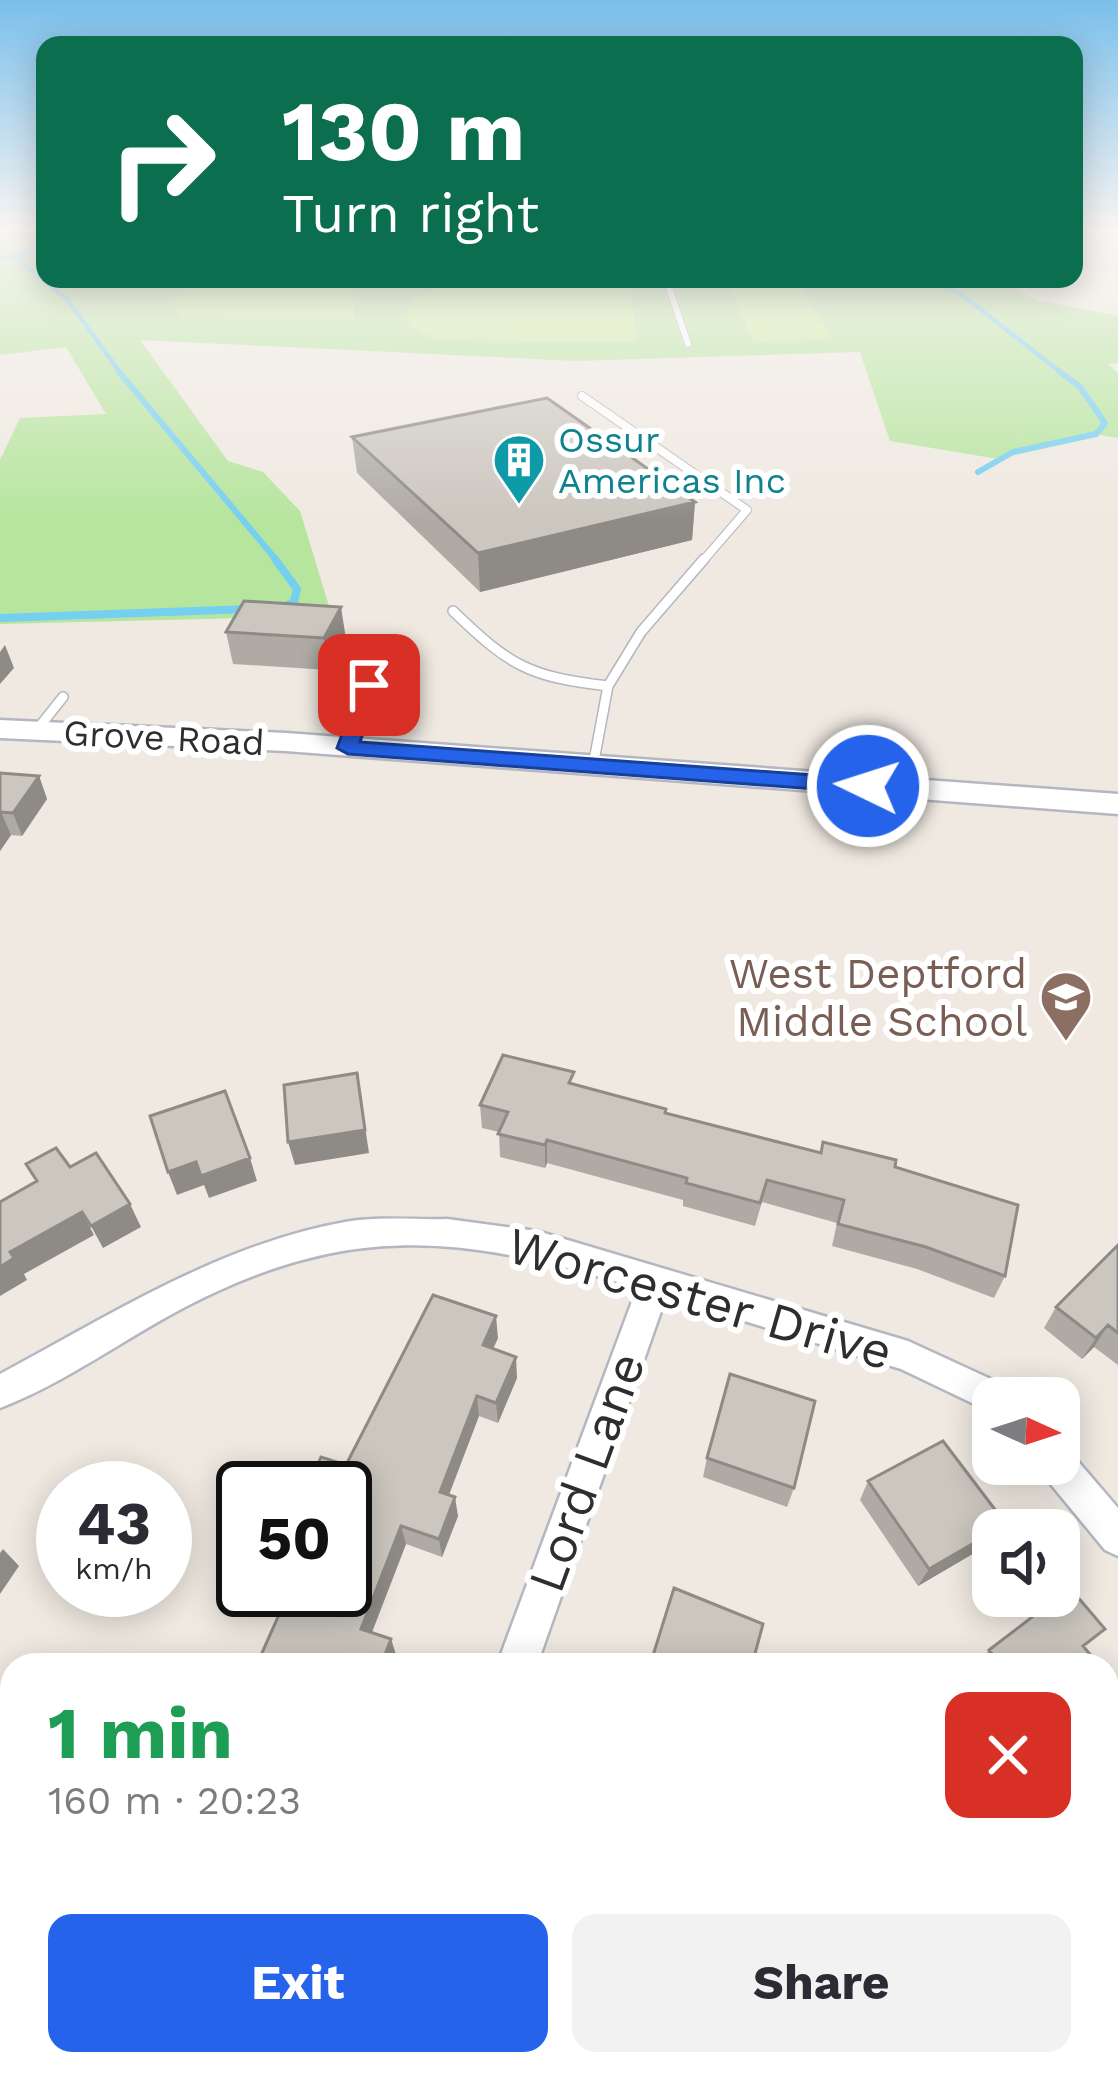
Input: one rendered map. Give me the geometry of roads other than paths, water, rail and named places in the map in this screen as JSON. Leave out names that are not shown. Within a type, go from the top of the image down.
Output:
[{"type":"main road","name":"Grove Road","points":[[0,728],[348,748],[1118,804]]},
{"type":"street","name":"Worcester Drive","points":[[0,1392],[176,1296],[265,1255],[350,1234],[447,1232],[537,1244],[908,1356],[972,1386]]},
{"type":"street","name":"Lord Lane","points":[[521,1653],[656,1280]]},
{"type":"street","points":[[1075,1485],[1118,1537]]},
{"type":"lane","points":[[682,327],[688,344]]},
{"type":"lane","points":[[582,396],[747,510],[640,632],[608,686],[593,766]]},
{"type":"lane","points":[[453,611],[518,669],[608,686]]},
{"type":"lane","points":[[348,748],[369,685]]},
{"type":"lane","points":[[36,730],[63,697]]},
{"type":"waterway","points":[[87,327],[122,375]]},
{"type":"waterway","points":[[1003,327],[1064,375]]},
{"type":"waterway","points":[[119,372],[278,562]]},
{"type":"waterway","points":[[1060,372],[1064,375]]},
{"type":"waterway","points":[[978,472],[1013,452],[1096,434],[1105,423],[1080,387],[1064,375]]},
{"type":"waterway","points":[[275,559],[297,589],[294,602],[281,608]]},
{"type":"waterway","points":[[0,618],[251,609]]},
{"type":"place","name":"Ossur Americas Inc","points":[[519,506]]},
{"type":"place","name":"West Deptford Middle School","points":[[1066,1043]]}]
